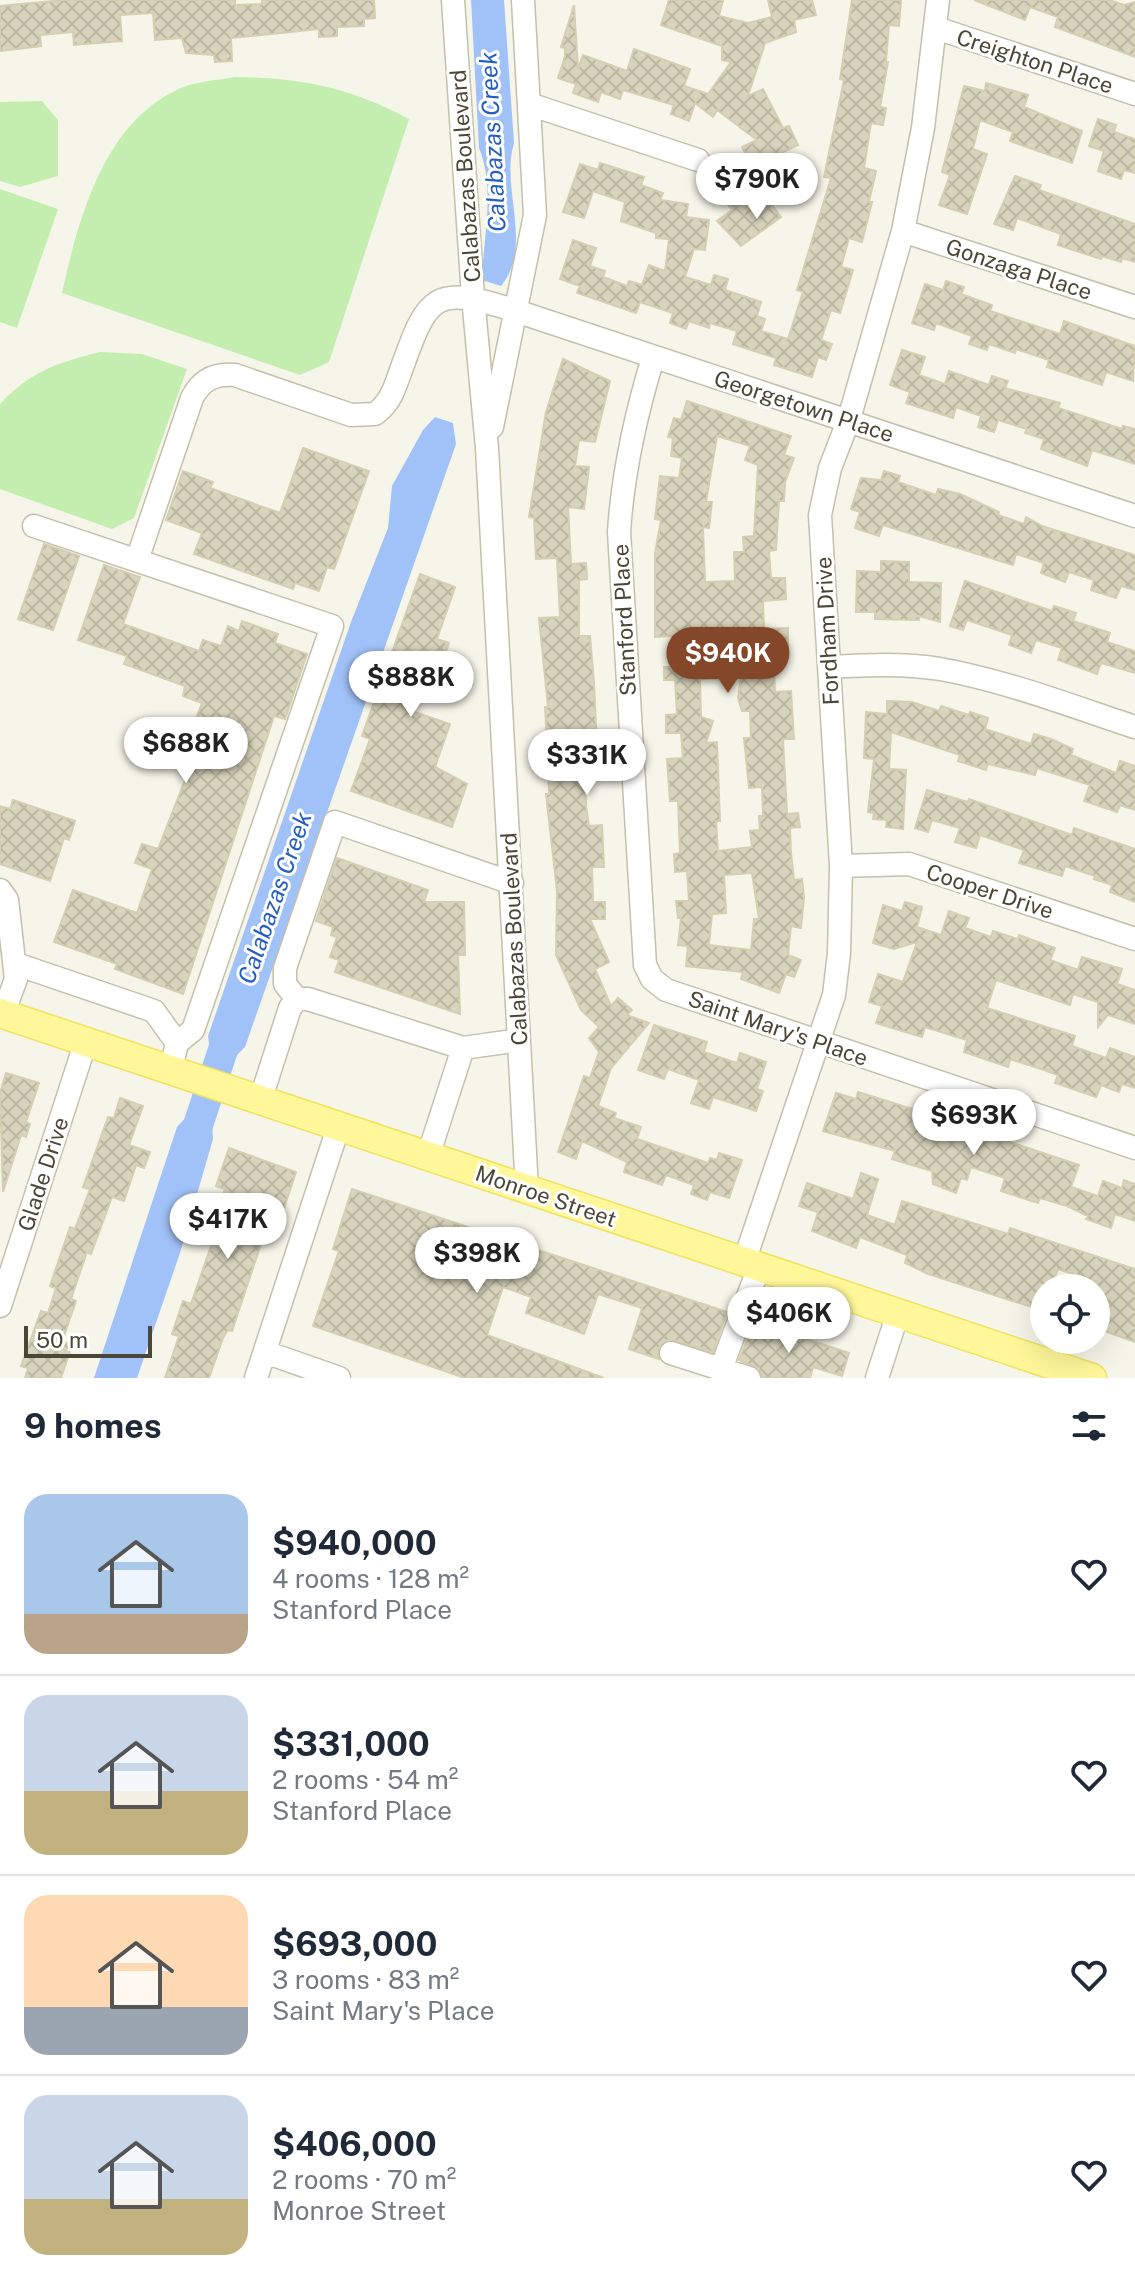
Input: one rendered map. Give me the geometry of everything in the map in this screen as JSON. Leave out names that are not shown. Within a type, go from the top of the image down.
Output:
[{"type":"main road","name":"Monroe Street","points":[[4,1005],[86,1041],[174,1056],[211,1084],[260,1101],[1092,1378]]},
{"type":"street","name":"Calabazas Boulevard","points":[[453,0],[473,297],[487,448],[527,1190]]},
{"type":"street","name":"Calabazas Boulevard","points":[[487,448],[535,215],[523,0]]},
{"type":"street","name":"Fordham Drive","points":[[721,1369],[836,981],[841,866],[820,515],[830,468],[849,419],[903,231],[923,128],[938,0]]},
{"type":"street","name":"Creighton Place","points":[[936,28],[1135,94]]},
{"type":"street","points":[[529,104],[698,160]]},
{"type":"street","name":"Gonzaga Place","points":[[903,231],[1135,307]]},
{"type":"street","name":"Georgetown Place","points":[[473,297],[1135,516]]},
{"type":"street","points":[[137,560],[192,398],[203,382],[223,373],[235,375],[351,415],[375,414],[392,397],[423,314],[440,300],[473,297]]},
{"type":"street","name":"Stanford Place","points":[[652,979],[645,965],[619,532],[622,481],[632,426],[653,358]]},
{"type":"street","points":[[16,964],[154,1011],[174,1056],[193,1030],[332,626],[34,526]]},
{"type":"street","points":[[829,667],[887,664],[937,669],[994,681],[1135,727]]},
{"type":"street","points":[[297,999],[285,984],[285,968],[335,822],[512,883]]},
{"type":"street","name":"Cooper Drive","points":[[841,866],[909,864],[1135,939]]},
{"type":"street","points":[[0,890],[7,900],[16,964],[16,979],[4,1005]]},
{"type":"street","name":"Saint Mary's Place","points":[[652,979],[666,990],[1135,1148]]},
{"type":"street","points":[[260,1101],[290,1008],[297,999]]},
{"type":"street","points":[[297,999],[308,999],[463,1048],[519,1040]]},
{"type":"street","name":"Glade Drive","points":[[0,1306],[10,1242],[86,1041]]},
{"type":"street","points":[[428,1156],[463,1048]]},
{"type":"street","points":[[256,1378],[339,1125]]},
{"type":"street","points":[[877,1378],[898,1313]]},
{"type":"street","points":[[265,1352],[339,1378]]},
{"type":"street","points":[[671,1353],[749,1378]]},
{"type":"green space","points":[[235,77],[282,79],[325,86],[366,99],[409,119],[329,362],[300,375],[62,293],[87,202],[116,145],[135,121],[158,101],[186,86]]},
{"type":"green space","points":[[42,101],[58,120],[58,176],[20,187],[0,181],[0,102]]},
{"type":"green space","points":[[0,189],[58,209],[17,328],[0,322]]},
{"type":"green space","points":[[100,352],[142,354],[187,369],[134,518],[112,529],[0,489],[0,404],[34,376]]},
{"type":"water","points":[[471,0],[504,0],[514,143],[511,179],[516,235],[510,270],[501,286],[482,280],[488,196],[479,148]]},
{"type":"water","points":[[435,417],[453,423],[456,444],[245,1047],[234,1058],[210,1050],[208,1036],[351,622],[388,528],[392,486],[423,430]]},
{"type":"water","points":[[189,1114],[212,1122],[213,1139],[180,1253],[137,1378],[94,1378],[177,1127]]},
{"type":"building","points":[[64,0],[235,0],[235,5],[262,4],[262,0],[374,0],[375,18],[364,19],[364,26],[337,27],[337,36],[319,37],[319,29],[231,38],[232,61],[215,62],[214,55],[186,53],[182,38],[155,40],[153,13],[120,15],[122,41],[74,45],[73,32],[40,35],[41,46],[0,51],[0,6]]},
{"type":"building","points":[[669,0],[723,0],[719,16],[748,23],[772,17],[768,0],[812,0],[816,15],[794,20],[796,32],[765,43],[748,96],[763,89],[783,128],[789,126],[798,145],[752,167],[742,147],[757,140],[717,110],[713,117],[695,103],[689,121],[671,114],[674,105],[623,90],[620,99],[601,92],[598,102],[573,93],[576,84],[558,78],[565,56],[565,48],[561,47],[574,5],[578,69],[583,55],[627,71],[634,49],[690,69],[684,86],[708,94],[731,62],[722,60],[722,46],[661,25]]},
{"type":"building","points":[[852,0],[901,0],[899,26],[889,25],[888,62],[880,107],[886,108],[883,125],[871,123],[864,168],[876,171],[869,202],[872,202],[862,242],[849,238],[841,267],[853,270],[840,313],[831,310],[821,340],[832,344],[826,360],[818,357],[812,377],[774,365],[776,358],[733,344],[737,331],[710,323],[709,328],[689,321],[686,329],[670,323],[673,313],[640,302],[636,313],[577,293],[580,286],[560,279],[573,240],[596,248],[590,266],[605,271],[603,277],[627,286],[629,281],[642,285],[649,265],[665,271],[669,239],[656,238],[656,233],[621,221],[625,202],[593,191],[584,218],[563,212],[580,164],[598,170],[600,163],[644,177],[641,185],[663,193],[660,200],[688,204],[686,217],[709,220],[705,250],[694,249],[685,277],[711,285],[714,275],[728,279],[725,290],[761,302],[757,316],[765,319],[761,331],[788,339],[803,292],[797,290],[831,178],[824,177],[844,80],[840,79]]},
{"type":"building","points":[[974,0],[1109,0],[1124,5],[1135,2],[1135,57],[1055,27],[1058,17],[1030,7],[1025,20]]},
{"type":"building","points":[[986,83],[1028,95],[1024,107],[1082,131],[1072,163],[1010,141],[1013,132],[980,120],[973,149],[987,154],[967,214],[939,205],[950,175],[942,172],[964,86],[985,91]]},
{"type":"building","points":[[1098,119],[1116,125],[1114,132],[1135,139],[1135,173],[1124,170],[1121,179],[1098,171],[1104,151],[1089,146]]},
{"type":"building","points":[[760,170],[770,174],[763,193],[781,217],[741,246],[717,221],[732,210],[723,198]]},
{"type":"building","points":[[1015,176],[1041,185],[1039,190],[1135,224],[1135,262],[1122,258],[1121,262],[1102,256],[1101,259],[1058,245],[1061,234],[1017,218],[1013,230],[994,224]]},
{"type":"building","points":[[946,281],[964,287],[961,294],[992,305],[990,311],[1060,334],[1064,321],[1135,346],[1133,381],[1106,372],[1102,385],[1047,367],[1049,360],[1016,349],[1015,353],[989,344],[987,350],[969,344],[972,336],[936,323],[934,330],[912,323],[925,284],[943,290]]},
{"type":"building","points":[[902,350],[925,357],[919,375],[945,384],[949,371],[989,385],[992,376],[1008,381],[1005,388],[1060,403],[1058,408],[1122,429],[1123,426],[1135,429],[1135,464],[1092,450],[1087,466],[1041,449],[1044,439],[1025,433],[1027,429],[998,420],[994,432],[978,427],[981,416],[956,407],[953,418],[906,403],[910,392],[890,385]]},
{"type":"building","points":[[563,359],[610,381],[595,442],[579,440],[575,466],[589,467],[584,509],[568,507],[571,564],[586,563],[587,579],[579,580],[579,636],[590,636],[594,683],[598,771],[585,772],[586,806],[589,826],[602,825],[604,867],[592,867],[593,902],[605,902],[605,919],[590,919],[609,962],[595,969],[611,1006],[618,998],[632,1010],[627,1015],[649,1023],[611,1068],[598,1106],[616,1113],[614,1118],[641,1127],[637,1139],[708,1163],[710,1158],[717,1160],[719,1153],[742,1160],[729,1198],[710,1192],[707,1200],[691,1194],[694,1185],[666,1175],[662,1185],[624,1172],[627,1162],[582,1141],[576,1159],[558,1152],[584,1076],[590,1078],[599,1052],[589,1038],[599,1027],[581,1010],[556,955],[557,891],[546,794],[549,794],[548,767],[539,768],[537,744],[547,743],[545,707],[548,707],[539,618],[560,617],[557,558],[536,559],[534,518],[529,517],[546,412]]},
{"type":"building","points":[[687,401],[791,436],[784,455],[794,458],[785,482],[784,501],[779,501],[776,550],[769,551],[771,578],[785,578],[786,599],[763,601],[764,629],[788,628],[788,647],[773,647],[775,692],[791,691],[794,739],[783,739],[787,814],[798,813],[800,827],[790,828],[791,853],[794,880],[802,879],[804,897],[801,928],[791,926],[788,955],[801,960],[794,977],[786,974],[779,993],[741,979],[743,972],[686,966],[688,946],[678,945],[681,918],[678,918],[676,901],[689,901],[687,871],[675,872],[674,854],[680,853],[678,801],[670,801],[667,759],[683,758],[681,733],[666,733],[666,715],[677,714],[675,680],[664,680],[664,667],[673,667],[672,636],[655,637],[655,553],[661,520],[655,519],[660,476],[679,478],[682,458],[671,456],[673,438],[668,437],[674,418],[681,420]],"holes":[[[717,436],[750,446],[745,460],[758,465],[754,536],[743,537],[744,552],[734,552],[735,581],[705,582],[703,527],[709,528],[712,502],[706,502]],[[741,677],[738,698],[742,711],[750,711],[751,738],[744,738],[749,788],[762,787],[763,816],[759,816],[760,830],[750,831],[752,847],[718,851],[717,742],[706,743],[713,721],[701,717],[700,679]],[[752,873],[759,919],[754,919],[751,950],[709,945],[712,914],[726,913],[724,875]]]},
{"type":"building","points":[[303,448],[369,471],[334,569],[327,567],[319,591],[295,583],[293,589],[194,554],[202,533],[166,520],[183,471],[213,482],[210,488],[280,513]]},
{"type":"building","points":[[884,471],[900,476],[898,482],[936,495],[938,489],[960,494],[999,512],[998,515],[1024,524],[1026,517],[1042,526],[1135,555],[1135,590],[1121,586],[1116,598],[1091,590],[1094,580],[1069,572],[1065,582],[1041,573],[1044,563],[1016,554],[1013,565],[883,525],[879,536],[855,528],[860,512],[851,509],[861,478],[881,480]]},
{"type":"building","points":[[44,544],[79,556],[53,630],[18,619]]},
{"type":"building","points":[[881,561],[909,562],[909,582],[941,583],[940,622],[919,616],[919,620],[875,619],[875,612],[856,612],[857,571],[881,572]]},
{"type":"building","points":[[104,565],[140,577],[123,624],[199,651],[203,640],[221,646],[228,626],[239,631],[242,621],[278,634],[275,643],[307,654],[285,719],[274,716],[183,994],[115,969],[117,964],[54,942],[73,890],[137,913],[152,869],[135,863],[142,844],[158,849],[194,757],[190,755],[201,726],[194,724],[202,703],[183,696],[185,686],[124,664],[127,656],[78,640]]},
{"type":"building","points":[[420,574],[455,587],[437,639],[449,643],[442,663],[430,658],[412,711],[450,724],[435,767],[467,784],[452,827],[351,791],[370,739],[362,736]]},
{"type":"building","points":[[965,581],[1052,611],[1054,606],[1076,613],[1073,621],[1110,633],[1107,642],[1135,651],[1135,673],[1101,663],[1097,674],[1058,660],[1062,648],[1036,640],[1031,653],[1009,645],[1012,635],[967,620],[963,630],[950,626]]},
{"type":"building","points":[[887,701],[912,702],[939,711],[941,706],[969,715],[970,712],[988,718],[985,729],[1031,744],[1034,734],[1051,739],[1073,749],[1071,755],[1116,773],[1120,761],[1135,766],[1135,810],[1120,805],[1117,812],[1084,801],[1090,785],[1037,768],[1035,775],[988,764],[986,770],[958,761],[960,755],[891,732],[889,769],[906,770],[903,829],[886,827],[887,820],[873,819],[874,813],[868,812],[874,759],[864,758],[866,712],[887,714]]},
{"type":"building","points":[[927,790],[968,802],[969,799],[1072,835],[1074,828],[1135,849],[1135,902],[1110,892],[1112,885],[1094,879],[1095,876],[1065,866],[1062,876],[1019,863],[1024,850],[980,835],[976,848],[955,842],[960,828],[932,820],[928,832],[915,828]]},
{"type":"building","points":[[13,800],[75,821],[69,840],[64,838],[50,881],[0,864],[0,806],[10,809]]},
{"type":"building","points":[[337,858],[428,890],[424,902],[464,902],[465,955],[458,955],[460,1014],[335,972],[339,960],[330,957],[337,937],[331,935],[333,927],[316,921]]},
{"type":"building","points":[[905,902],[922,907],[917,927],[941,935],[949,911],[969,918],[965,928],[991,937],[993,931],[1018,939],[1019,935],[1055,948],[1050,960],[1078,970],[1082,957],[1122,969],[1117,984],[1135,990],[1135,1024],[1108,1015],[1098,1027],[1098,1002],[1073,994],[1070,1005],[996,980],[987,1008],[1075,1036],[1072,1046],[1106,1058],[1110,1048],[1135,1057],[1135,1088],[1122,1084],[1119,1092],[1101,1085],[1096,1097],[1055,1083],[1058,1075],[1041,1069],[1010,1059],[1008,1067],[964,1052],[967,1040],[925,1027],[922,1037],[876,1023],[882,1006],[869,1002],[878,974],[903,982],[917,942],[894,949],[873,943],[883,905],[902,911]]},
{"type":"building","points":[[654,1025],[707,1042],[704,1052],[737,1063],[740,1053],[766,1062],[757,1089],[763,1091],[756,1111],[713,1097],[709,1109],[691,1103],[699,1080],[668,1069],[664,1079],[638,1070]]},
{"type":"building","points":[[6,1073],[39,1083],[26,1122],[30,1124],[26,1137],[21,1135],[3,1192],[0,1093]]},
{"type":"building","points":[[858,1092],[919,1111],[916,1121],[946,1131],[949,1122],[1079,1165],[1071,1187],[1098,1196],[1103,1181],[1122,1188],[1124,1180],[1135,1184],[1135,1221],[1115,1214],[1111,1228],[1086,1219],[1088,1216],[1067,1206],[1040,1198],[1038,1203],[1001,1191],[1005,1178],[971,1167],[967,1180],[961,1178],[956,1193],[933,1184],[932,1171],[892,1159],[895,1151],[823,1131],[836,1093],[856,1099]]},
{"type":"building","points":[[120,1098],[143,1106],[129,1145],[150,1152],[144,1168],[136,1165],[124,1201],[112,1197],[91,1254],[87,1252],[71,1299],[76,1301],[62,1342],[72,1345],[61,1378],[25,1378],[28,1368],[21,1366],[41,1311],[48,1313],[56,1288],[50,1286],[70,1227],[75,1229],[90,1189],[83,1187],[108,1117],[114,1118]]},
{"type":"building","points":[[229,1148],[296,1172],[283,1211],[273,1208],[232,1331],[228,1330],[223,1338],[209,1378],[165,1378],[179,1336],[172,1334],[183,1301],[191,1304],[222,1214],[216,1212],[225,1189],[216,1186]]},
{"type":"building","points":[[861,1173],[878,1179],[867,1215],[895,1225],[902,1201],[1008,1234],[1010,1228],[1135,1269],[1135,1342],[1110,1333],[1110,1274],[1073,1274],[1058,1269],[1056,1274],[1030,1274],[1030,1307],[928,1274],[905,1263],[907,1255],[860,1237],[856,1248],[812,1231],[818,1212],[799,1206],[807,1183],[853,1199]]},
{"type":"building","points":[[352,1189],[727,1312],[713,1352],[669,1339],[658,1348],[659,1359],[629,1349],[642,1308],[598,1294],[584,1334],[526,1313],[531,1297],[503,1287],[487,1335],[604,1378],[465,1378],[313,1326],[339,1251],[333,1249]]},
{"type":"building","points":[[754,1322],[849,1353],[842,1376],[813,1367],[810,1378],[763,1378],[759,1368],[739,1360]]},
{"type":"waterway","name":"Calabazas Creek","points":[[188,1155],[235,1014]]}]
